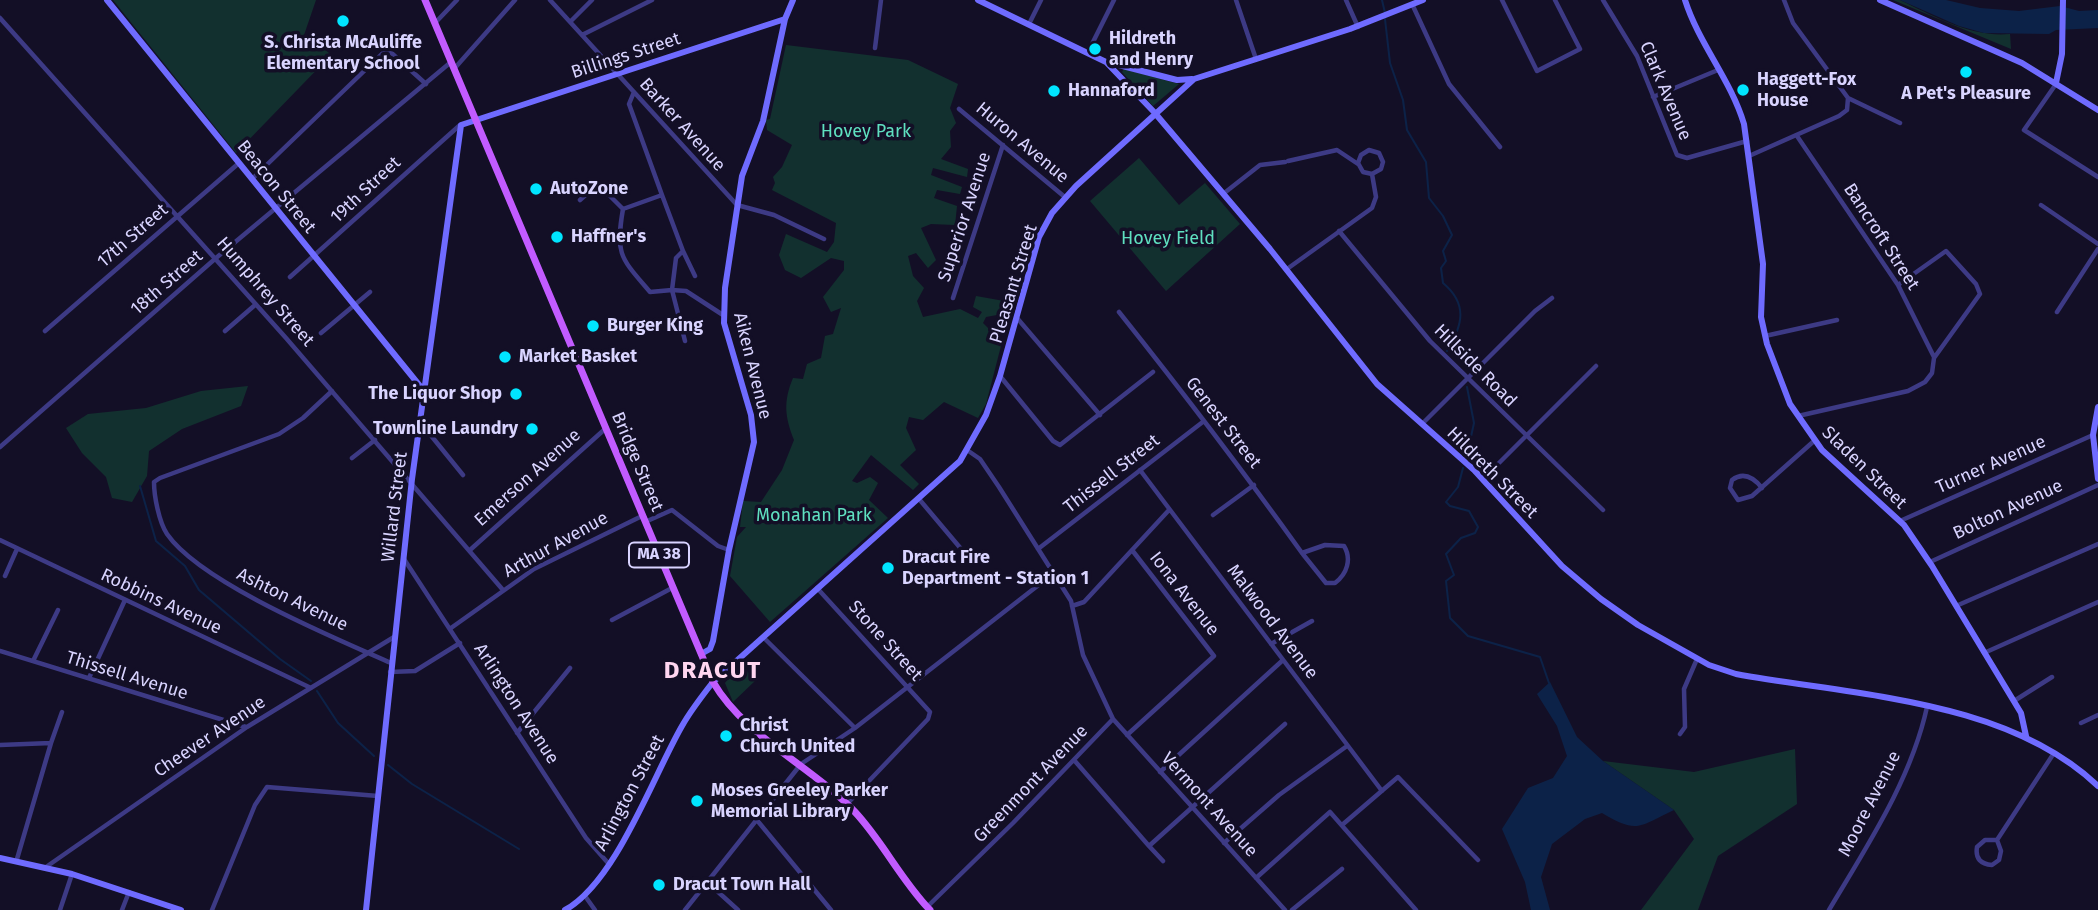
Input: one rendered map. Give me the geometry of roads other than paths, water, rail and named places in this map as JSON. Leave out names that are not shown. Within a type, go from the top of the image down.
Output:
[{"type":"main road","name":"Bridge Street","points":[[425,0],[713,682],[736,712],[847,804],[928,908]]},
{"type":"street","name":"Beacon Street","points":[[107,0],[424,391]]},
{"type":"street","points":[[435,23],[457,0]]},
{"type":"street","name":"18th Street","points":[[0,447],[216,258],[425,84],[453,65],[515,0]]},
{"type":"street","name":"Barker Avenue","points":[[550,0],[737,205]]},
{"type":"street","points":[[570,22],[592,0]]},
{"type":"street","points":[[582,35],[652,0]]},
{"type":"street","name":"Aiken Avenue","points":[[701,654],[710,649],[713,641],[729,550],[754,442],[751,415],[723,315],[737,205],[742,176],[763,121],[785,19],[793,0]]},
{"type":"street","points":[[875,48],[881,0]]},
{"type":"street","name":"Hildreth Street","points":[[979,0],[1106,62],[1154,112],[1287,269],[1377,384],[1483,480],[1562,566],[1591,592],[1638,625],[1697,659],[1736,674],[1927,707],[1993,723],[2026,736],[2054,752],[2098,785]]},
{"type":"street","points":[[1028,25],[1041,0]]},
{"type":"street","points":[[1088,52],[1114,0]]},
{"type":"street","points":[[1236,0],[1256,59]]},
{"type":"street","points":[[1346,0],[1357,27]]},
{"type":"street","name":"Pleasant Street","points":[[713,682],[960,461],[986,415],[1000,376],[1039,237],[1052,213],[1154,112],[1194,79],[1357,27],[1423,0]]},
{"type":"street","points":[[1502,0],[1537,71],[1580,50],[1555,0]]},
{"type":"street","name":"Clark Avenue","points":[[1603,0],[1637,56],[1679,157],[1687,158],[1747,141]]},
{"type":"street","name":"Sladen Street","points":[[1685,0],[1718,70],[1739,105],[1747,141],[1763,264],[1761,317],[1765,336],[1797,416],[1814,441],[1900,521],[1930,562],[2014,701],[2025,721],[2026,736]]},
{"type":"street","points":[[1784,0],[1793,23],[1848,98],[1900,124]]},
{"type":"street","points":[[1880,0],[1992,48],[2056,83],[2098,110]]},
{"type":"street","points":[[2063,2],[2056,83],[2024,130],[2098,177]]},
{"type":"street","points":[[1413,6],[1449,84],[1500,148]]},
{"type":"street","name":"Humphrey Street","points":[[0,18],[216,258],[503,590]]},
{"type":"street","name":"Billings Street","points":[[476,119],[785,19]]},
{"type":"street","points":[[252,179],[387,49],[425,84]]},
{"type":"street","points":[[1106,62],[1177,80],[1194,79]]},
{"type":"street","points":[[1654,97],[1718,70]]},
{"type":"street","points":[[634,92],[629,104],[683,251],[695,276]]},
{"type":"street","points":[[1749,156],[1839,116],[1847,110],[1848,98]]},
{"type":"street","name":"Huron Avenue","points":[[960,109],[1066,198]]},
{"type":"street","points":[[461,125],[476,119]]},
{"type":"street","name":"19th Street","points":[[290,277],[461,125]]},
{"type":"street","name":"Willard Street","points":[[366,910],[411,483],[461,125]]},
{"type":"street","name":"Bancroft Street","points":[[1797,135],[1898,285],[1934,358]]},
{"type":"street","name":"Superior Avenue","points":[[953,298],[1003,145]]},
{"type":"street","points":[[1222,194],[1260,165],[1287,162],[1337,150],[1359,165],[1363,172],[1372,174],[1380,171],[1383,164],[1377,151],[1363,152],[1359,165]]},
{"type":"street","name":"17th Street","points":[[45,331],[239,163]]},
{"type":"street","points":[[1287,269],[1375,203],[1372,174]]},
{"type":"street","points":[[580,200],[590,191],[609,195],[623,209]]},
{"type":"street","points":[[623,209],[662,195]]},
{"type":"street","points":[[737,205],[774,215],[824,239]]},
{"type":"street","points":[[2041,205],[2098,246],[2057,312]]},
{"type":"street","points":[[623,209],[619,234],[621,258],[650,292],[686,291],[723,315]]},
{"type":"street","name":"Hillside Road","points":[[1339,232],[1403,312],[1603,510]]},
{"type":"street","points":[[683,251],[677,258],[672,290],[685,341]]},
{"type":"street","points":[[1797,416],[1914,389],[1930,378],[1934,358],[1979,298],[1978,286],[1946,251],[1898,285]]},
{"type":"street","points":[[321,333],[370,292]]},
{"type":"street","points":[[1421,425],[1552,298]]},
{"type":"street","points":[[225,331],[255,305]]},
{"type":"street","name":"Genest Street","points":[[1119,312],[1254,485],[1302,553],[1326,583],[1335,583],[1346,570],[1348,551],[1344,545],[1325,545],[1302,553]]},
{"type":"street","points":[[1017,318],[1100,415]]},
{"type":"street","points":[[1765,336],[1837,320]]},
{"type":"street","points":[[1483,480],[1596,366]]},
{"type":"street","points":[[1000,376],[1053,441],[1060,444],[1153,372]]},
{"type":"street","name":"Ashton Avenue","points":[[332,391],[303,418],[279,434],[156,480],[155,491],[168,535],[218,578],[391,663]]},
{"type":"street","points":[[2098,407],[2093,435],[2098,479]]},
{"type":"street","name":"Thissell Street","points":[[1038,549],[1204,421]]},
{"type":"street","points":[[420,422],[464,475]]},
{"type":"street","name":"Emerson Avenue","points":[[470,550],[606,428]]},
{"type":"street","name":"Turner Avenue","points":[[1900,521],[2093,435]]},
{"type":"street","points":[[352,458],[375,440]]},
{"type":"street","points":[[1762,488],[1751,477],[1741,476],[1732,480],[1730,488],[1734,498],[1743,501],[1762,488],[1814,441]]},
{"type":"street","name":"Greenmont Avenue","points":[[928,908],[1113,719],[1083,655],[1072,606],[1054,573],[980,459],[967,450]]},
{"type":"street","name":"Malwood Avenue","points":[[1140,470],[1382,790]]},
{"type":"street","points":[[1213,515],[1254,485]]},
{"type":"street","name":"Bolton Avenue","points":[[1930,562],[2098,485]]},
{"type":"street","points":[[919,499],[962,550]]},
{"type":"street","name":"Arthur Avenue","points":[[451,628],[503,590],[563,553],[643,519],[672,510],[718,546],[729,550]]},
{"type":"street","points":[[1072,606],[1084,602],[1169,510]]},
{"type":"street","name":"Robbins Avenue","points":[[0,540],[311,688]]},
{"type":"street","points":[[1956,606],[2098,544]]},
{"type":"street","points":[[5,576],[17,549]]},
{"type":"street","name":"Iona Avenue","points":[[1127,735],[1214,656],[1132,550]]},
{"type":"street","name":"Arlington Avenue","points":[[403,558],[586,838],[608,863]]},
{"type":"street","points":[[685,910],[801,764],[855,728],[1054,573]]},
{"type":"street","points":[[612,620],[672,588]]},
{"type":"street","name":"Stone Street","points":[[817,588],[921,700],[929,715],[847,804]]},
{"type":"street","points":[[89,678],[125,600]]},
{"type":"street","points":[[1983,653],[2098,602]]},
{"type":"street","points":[[33,661],[58,610]]},
{"type":"street","points":[[1271,644],[1312,621]]},
{"type":"street","name":"Cheever Avenue","points":[[46,867],[247,727],[394,636]]},
{"type":"street","points":[[762,636],[855,728]]},
{"type":"street","points":[[390,672],[415,671],[460,643]]},
{"type":"street","name":"Thissell Avenue","points":[[0,651],[247,727]]},
{"type":"street","points":[[1680,734],[1685,727],[1682,697],[1697,659]]},
{"type":"street","points":[[1160,772],[1283,660]]},
{"type":"street","points":[[517,733],[570,668]]},
{"type":"street","points":[[2014,701],[2053,677]]},
{"type":"street","name":"Arlington Street","points":[[565,910],[584,896],[608,863],[651,790],[681,727],[713,682]]},
{"type":"street","name":"Moore Avenue","points":[[1829,910],[1885,814],[1922,729],[1927,707]]},
{"type":"street","points":[[17,859],[62,712]]},
{"type":"street","points":[[2081,723],[2098,715]]},
{"type":"street","name":"Vermont Avenue","points":[[1113,719],[1285,910]]},
{"type":"street","points":[[1149,846],[1285,724]]},
{"type":"street","points":[[0,744],[51,743]]},
{"type":"street","points":[[1224,843],[1279,794],[1348,746]]},
{"type":"street","points":[[1997,840],[2054,752]]},
{"type":"street","points":[[1074,761],[1163,860]]},
{"type":"street","points":[[1342,825],[1398,777],[1478,860]]},
{"type":"street","points":[[212,910],[255,805],[267,787],[378,796]]},
{"type":"street","points":[[1256,878],[1330,812],[1416,910]]},
{"type":"street","points":[[756,819],[831,910]]},
{"type":"street","points":[[1985,840],[1997,840],[2001,851],[1999,860],[1992,865],[1982,863],[1977,858],[1977,846],[1985,840]]},
{"type":"street","points":[[0,858],[17,859],[72,874],[181,910]]},
{"type":"street","points":[[1292,910],[1342,869]]},
{"type":"street","points":[[60,910],[72,874]]},
{"type":"street","points":[[706,881],[738,910]]},
{"type":"street","points":[[122,910],[129,891]]},
{"type":"street","points":[[584,896],[595,910]]},
{"type":"water","points":[[1900,0],[1946,0],[1980,8],[2019,11],[2060,6],[2079,11],[2098,10],[2098,28],[2056,30],[2049,34],[1984,33],[1959,26]]},
{"type":"water","points":[[1550,682],[1577,737],[1603,761],[1674,810],[1638,826],[1623,824],[1602,813],[1585,819],[1552,844],[1541,877],[1550,910],[1531,910],[1525,882],[1502,829],[1528,788],[1553,778],[1567,756],[1557,726],[1537,694]]},
{"type":"waterway","points":[[1382,0],[1385,13]]},
{"type":"waterway","points":[[1385,19],[1390,63],[1403,100],[1407,130],[1426,162],[1429,198],[1443,216],[1452,235],[1443,251],[1446,261],[1441,268],[1443,283],[1456,299],[1460,315],[1457,332],[1447,351]]},
{"type":"waterway","points":[[1467,387],[1474,423],[1467,455]]},
{"type":"waterway","points":[[1463,468],[1458,487],[1446,502],[1450,506],[1469,511],[1478,527],[1475,533],[1461,538],[1446,554],[1454,575],[1446,581],[1450,618],[1468,636],[1540,657],[1549,683]]},
{"type":"waterway","points":[[140,486],[156,541],[185,566],[199,590],[280,659],[311,681]]},
{"type":"waterway","points":[[317,691],[338,723],[374,756]]},
{"type":"waterway","points":[[388,765],[412,784],[519,849]]},
{"type":"place","name":"S. Christa McAuliffe Elementary School","points":[[343,21]]},
{"type":"place","name":"Hildreth and Henry","points":[[1095,49]]},
{"type":"place","name":"A Pet's Pleasure","points":[[1966,72]]},
{"type":"place","name":"Haggett-Fox House","points":[[1743,90]]},
{"type":"place","name":"Hannaford","points":[[1054,91]]},
{"type":"place","name":"AutoZone","points":[[536,189]]},
{"type":"place","name":"Haffner's","points":[[557,237]]},
{"type":"place","name":"Burger King","points":[[593,326]]},
{"type":"place","name":"Market Basket","points":[[505,357]]},
{"type":"place","name":"The Liquor Shop","points":[[516,394]]},
{"type":"place","name":"Townline Laundry","points":[[532,429]]},
{"type":"place","name":"Dracut Fire Department - Station 1","points":[[888,568]]},
{"type":"place","name":"Christ Church United","points":[[726,736]]},
{"type":"place","name":"Moses Greeley Parker Memorial Library","points":[[697,801]]},
{"type":"place","name":"Dracut Town Hall","points":[[659,885]]},
{"type":"district","name":"DRACUT","points":[[713,671]]},
{"type":"park label","name":"Hovey Park","points":[[866,132]]},
{"type":"park label","name":"Hovey Field","points":[[1168,239]]},
{"type":"park label","name":"Monahan Park","points":[[814,516]]}]
